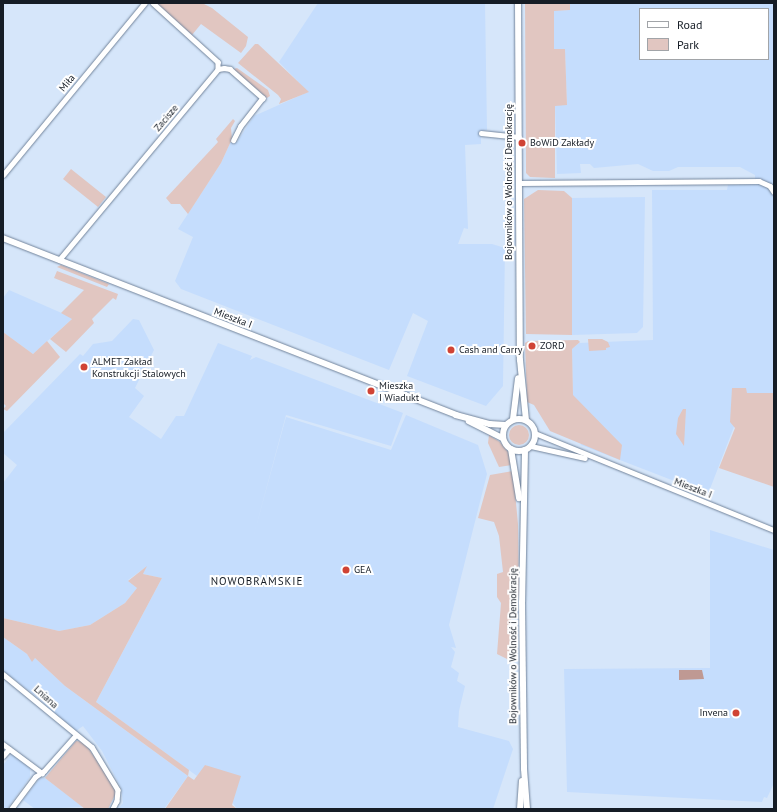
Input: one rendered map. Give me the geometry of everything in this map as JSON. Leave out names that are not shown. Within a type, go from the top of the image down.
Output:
[{"type":"main road","name":"Bojowników o Wolność i Demokrację","points":[[518,3],[520,360],[526,420]]},
{"type":"main road","name":"Bojowników o Wolność i Demokrację","points":[[513,419],[520,360]]},
{"type":"main road","points":[[513,419],[526,420],[535,433],[531,446],[524,450],[511,449],[502,438],[505,425],[513,419]]},
{"type":"main road","name":"Bojowników o Wolność i Demokrację","points":[[511,449],[522,522]]},
{"type":"main road","name":"Bojowników o Wolność i Demokrację","points":[[524,450],[522,522],[524,769],[528,809]]},
{"type":"main road","name":"Bojowników o Wolność i Demokrację","points":[[520,809],[524,769]]},
{"type":"street","name":"Miła","points":[[3,175],[145,3]]},
{"type":"street","points":[[153,3],[218,62],[218,69],[230,69],[263,98],[241,126],[234,140]]},
{"type":"street","name":"Zacisze","points":[[59,260],[218,69]]},
{"type":"street","points":[[481,133],[519,137]]},
{"type":"street","points":[[520,183],[759,181],[770,186],[774,192]]},
{"type":"street","name":"Mieszka I","points":[[3,238],[456,415],[502,438]]},
{"type":"street","name":"Mieszka I","points":[[456,415],[490,424],[505,425]]},
{"type":"street","name":"Mieszka I","points":[[535,433],[606,464],[774,530]]},
{"type":"street","name":"Mieszka I","points":[[531,446],[606,464]]},
{"type":"street","name":"Lniana","points":[[3,675],[92,747],[116,784],[118,794],[113,809]]},
{"type":"street","points":[[11,809],[35,777],[42,773],[76,734]]},
{"type":"street","points":[[3,744],[42,773]]},
{"type":"street","points":[[3,756],[9,749]]},
{"type":"shaded area","points":[[318,3],[485,3],[487,130],[481,131],[481,144],[465,145],[468,229],[464,228],[458,244],[492,244],[505,248],[503,386],[486,406],[407,376],[428,321],[413,313],[389,370],[181,289],[175,281],[193,237],[178,229],[221,163],[232,139],[237,142],[254,116],[308,92],[279,62]]},
{"type":"shaded area","points":[[570,3],[774,3],[774,393],[747,393],[708,494],[581,445],[573,411],[572,349],[579,343],[653,340],[652,190],[727,190],[728,185],[755,184],[755,175],[740,167],[678,167],[669,171],[653,171],[638,164],[594,168],[590,164],[580,164],[581,173],[557,174],[555,105],[567,105],[565,49],[554,50],[554,11],[570,10]]},
{"type":"shaded area","points":[[645,197],[643,327],[637,333],[572,335],[572,198]]},
{"type":"shaded area","points":[[9,290],[73,318],[33,354],[3,332],[3,298]]},
{"type":"shaded area","points":[[133,319],[139,320],[154,350],[135,388],[144,396],[129,417],[161,439],[176,416],[184,416],[218,343],[252,356],[250,360],[256,357],[403,413],[391,446],[286,415],[253,538],[286,417],[391,450],[406,415],[478,445],[487,474],[449,625],[456,648],[451,647],[455,652],[451,667],[459,673],[457,681],[465,686],[459,711],[458,727],[509,741],[513,749],[493,809],[237,809],[206,765],[197,776],[96,702],[162,578],[143,574],[146,567],[128,580],[137,588],[125,603],[90,625],[59,631],[3,618],[3,483],[17,465],[3,453],[3,433],[80,354],[83,356],[93,344],[112,341]]},
{"type":"shaded area","points":[[710,530],[774,550],[774,783],[767,798],[764,797],[762,802],[567,792],[564,669],[710,668]]},
{"type":"shaded area","points":[[3,637],[27,654],[32,661],[35,658],[65,686],[188,776],[164,809],[118,809],[123,803],[121,788],[102,751],[83,726],[76,731],[71,730],[40,699],[3,671]]},
{"type":"shaded area","points":[[679,670],[702,670],[704,679],[679,680]]},
{"type":"shaded area","points":[[12,754],[30,768],[30,777],[7,809],[3,809],[3,765]]},
{"type":"shaded area","points":[[40,778],[45,778],[83,807],[35,809],[23,800]]},
{"type":"green space","points":[[156,3],[202,3],[212,8],[248,37],[246,46],[241,53],[201,24],[192,35]]},
{"type":"green space","points":[[525,3],[570,3],[570,10],[554,11],[554,49],[565,49],[567,105],[555,106],[555,178],[530,177],[526,173]]},
{"type":"green space","points":[[255,44],[258,44],[309,92],[279,104],[281,99],[278,95],[238,63]]},
{"type":"green space","points":[[237,68],[268,90],[270,96],[267,98],[235,71],[234,69]]},
{"type":"green space","points":[[233,119],[235,121],[231,128],[232,139],[221,163],[188,214],[180,204],[171,204],[166,198],[218,142],[216,139]]},
{"type":"green space","points":[[71,169],[106,197],[98,207],[63,179]]},
{"type":"green space","points":[[538,190],[564,191],[572,198],[572,335],[526,334],[524,199]]},
{"type":"green space","points":[[61,265],[109,284],[107,287],[57,267]]},
{"type":"green space","points":[[57,271],[118,294],[116,300],[113,298],[92,319],[94,323],[66,352],[50,339],[72,319],[61,313],[84,290],[54,278]]},
{"type":"green space","points":[[3,332],[33,354],[47,341],[60,357],[7,411],[3,409],[6,406],[3,403]]},
{"type":"green space","points":[[588,339],[602,339],[608,342],[610,347],[606,348],[606,350],[589,351]]},
{"type":"green space","points":[[578,340],[580,342],[572,349],[573,395],[622,445],[620,460],[550,431],[534,405],[527,402],[525,343],[528,341]]},
{"type":"green space","points":[[732,388],[746,388],[747,393],[774,393],[774,487],[719,468],[735,428],[730,422]]},
{"type":"green space","points":[[683,409],[686,409],[684,446],[676,434],[678,418]]},
{"type":"green space","points":[[515,425],[523,425],[529,431],[529,439],[523,445],[515,445],[509,439],[509,431]]},
{"type":"green space","points":[[489,435],[500,442],[509,453],[512,465],[499,467],[488,443]]},
{"type":"green space","points":[[513,471],[518,524],[519,592],[516,614],[511,613],[511,661],[497,654],[501,603],[497,597],[497,574],[503,572],[499,536],[494,522],[478,518],[490,475]]},
{"type":"green space","points":[[147,566],[143,574],[162,578],[96,702],[189,770],[188,776],[65,686],[35,658],[32,662],[27,654],[3,637],[3,618],[59,631],[90,625],[125,603],[137,588],[128,581]]},
{"type":"green space","points":[[76,741],[84,742],[115,786],[116,793],[108,809],[85,809],[45,778]]},
{"type":"green space","points":[[205,765],[241,776],[232,805],[237,809],[165,809],[188,776],[194,780]]},
{"type":"place","name":"BoWiD Zakłady","points":[[522,143]]},
{"type":"place","name":"ZORD","points":[[532,346]]},
{"type":"place","name":"Cash and Carry","points":[[451,350]]},
{"type":"place","name":"ALMET Zakład Konstrukcji Stalowych","points":[[84,367]]},
{"type":"place","name":"Mieszka I Wiadukt","points":[[371,391]]},
{"type":"place","name":"GEA","points":[[346,570]]},
{"type":"place","name":"Invena","points":[[736,713]]},
{"type":"district","name":"NOWOBRAMSKIE","points":[[257,581]]}]
